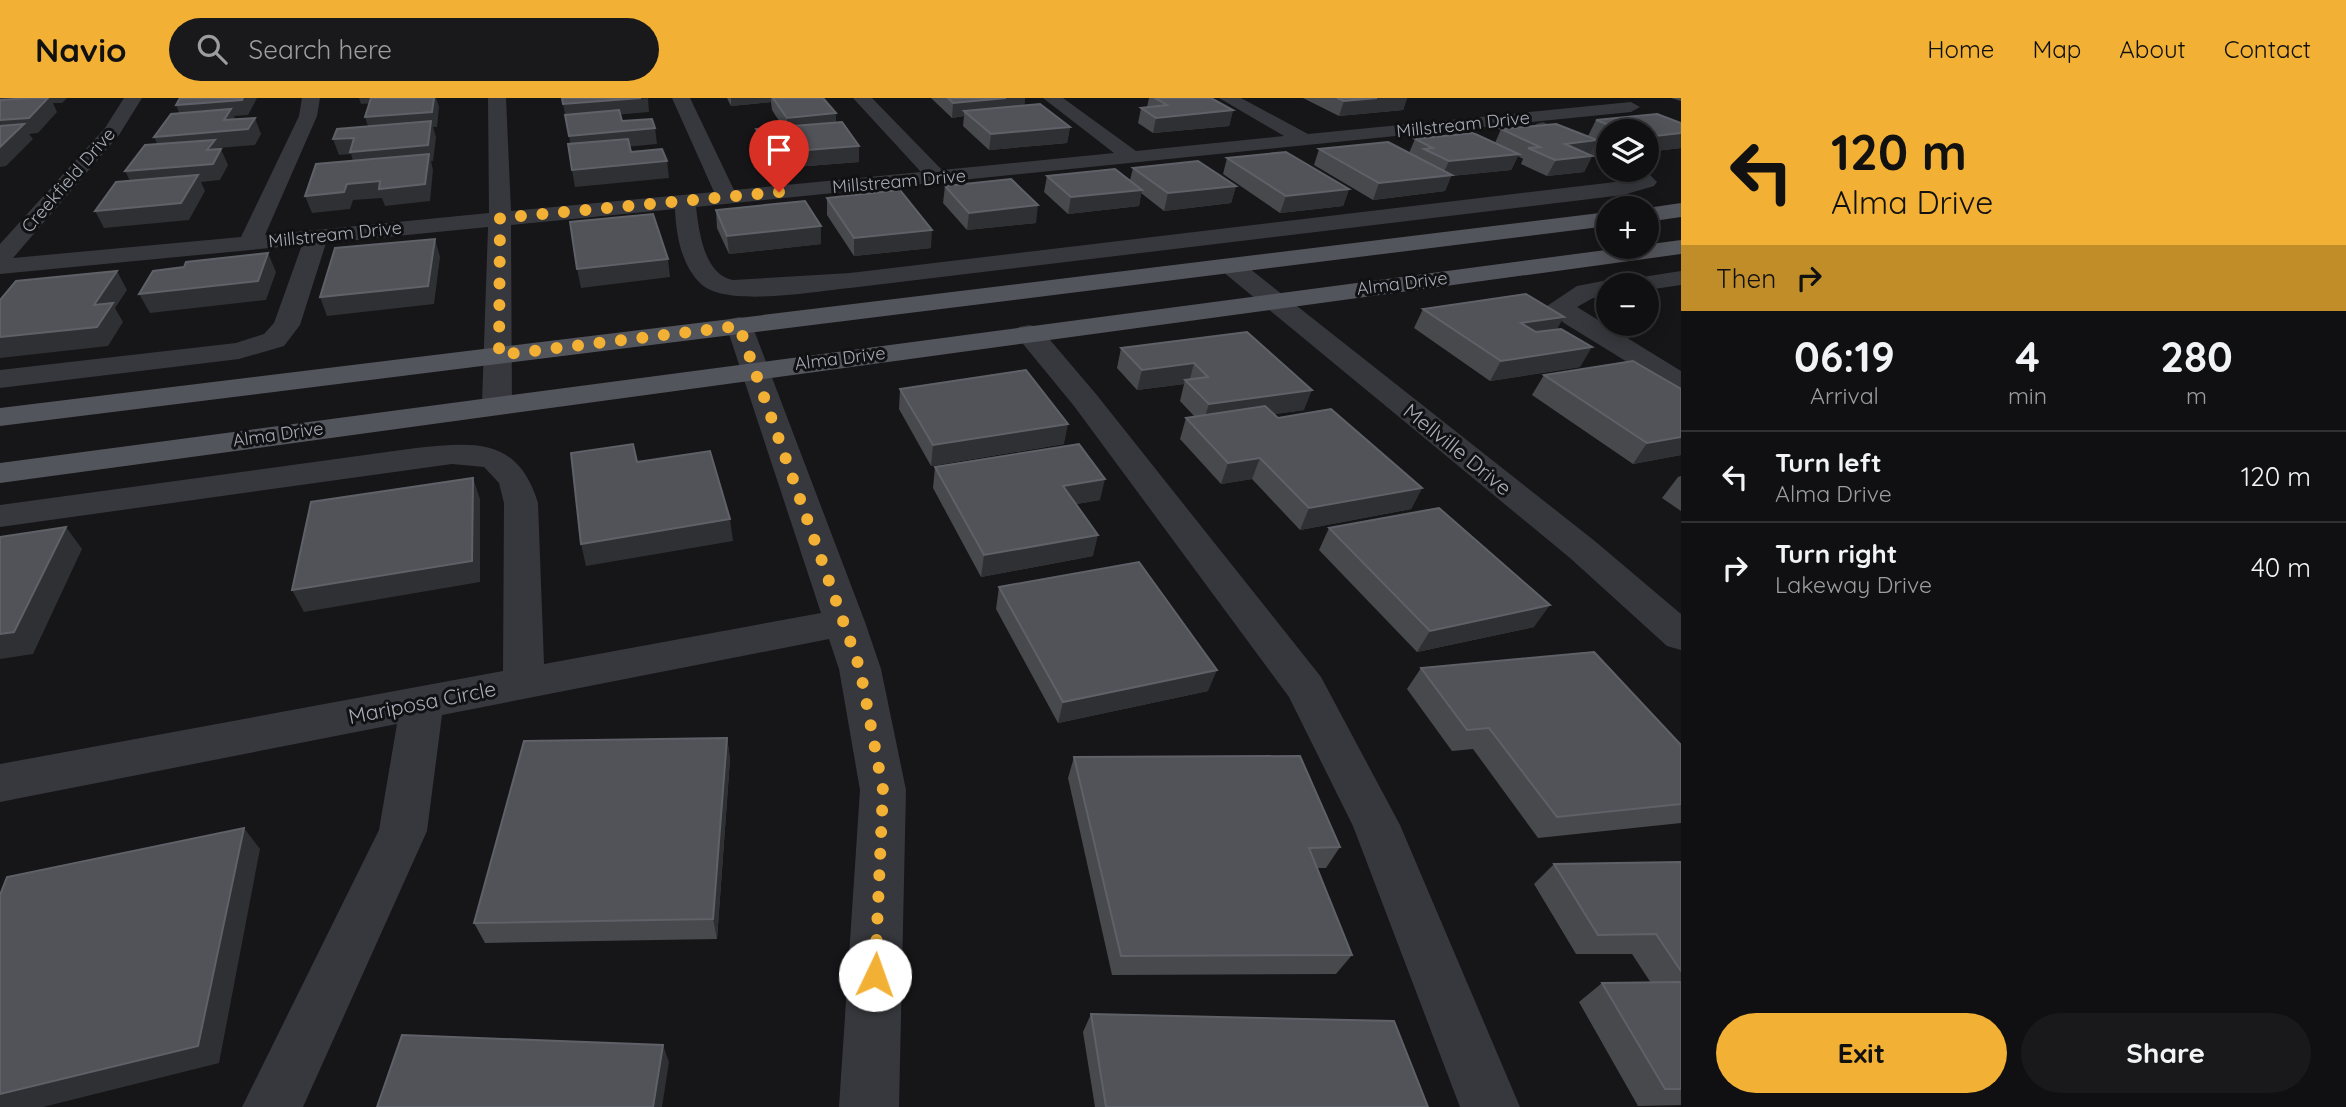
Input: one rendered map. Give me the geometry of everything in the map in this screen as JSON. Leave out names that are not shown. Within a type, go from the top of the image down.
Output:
[{"type":"main road","points":[[1659,213],[1681,210]]},
{"type":"main road","name":"Alma Drive","points":[[0,418],[1596,220]]},
{"type":"main road","name":"Alma Drive","points":[[0,473],[755,369],[1681,247]]},
{"type":"street","name":"Creekfield Drive","points":[[0,259],[112,131],[133,98]]},
{"type":"street","points":[[250,242],[308,116],[311,98]]},
{"type":"street","points":[[497,98],[500,218],[497,404]]},
{"type":"street","points":[[681,98],[727,197]]},
{"type":"street","points":[[862,98],[937,177]]},
{"type":"street","points":[[1052,98],[1133,158]]},
{"type":"street","points":[[1228,98],[1305,140]]},
{"type":"street","name":"Millstream Drive","points":[[0,267],[1133,158],[1477,122],[1637,109],[1607,98]]},
{"type":"street","points":[[1444,108],[1477,122]]},
{"type":"street","points":[[1522,118],[1596,152]]},
{"type":"street","points":[[685,201],[686,230],[702,269],[711,281],[722,287],[741,288],[855,279],[1281,230],[1623,189],[1647,182]]},
{"type":"street","points":[[0,379],[239,351],[274,340],[287,325],[317,236]]},
{"type":"street","name":"Mellville Drive","points":[[1231,266],[1583,550],[1681,636]]},
{"type":"street","points":[[1659,281],[1681,278]]},
{"type":"street","points":[[1596,291],[1587,292],[1560,306],[1596,331]]},
{"type":"street","points":[[739,326],[860,669],[883,790],[869,1107]]},
{"type":"street","points":[[1029,333],[1085,400],[1306,688],[1376,825],[1490,1107]]},
{"type":"street","points":[[1604,336],[1681,383]]},
{"type":"street","points":[[0,516],[416,458],[482,454],[502,464],[516,478],[521,503],[524,683]]},
{"type":"street","name":"Mariposa Circle","points":[[0,783],[845,622]]},
{"type":"street","points":[[272,1107],[403,831],[422,702]]},
{"type":"building","points":[[48,98],[29,118],[0,120],[0,100]]},
{"type":"building","points":[[180,98],[243,98],[176,105]]},
{"type":"building","points":[[371,98],[434,98],[432,112],[365,117]]},
{"type":"building","points":[[562,98],[641,98],[563,104]]},
{"type":"building","points":[[773,98],[823,98],[836,113],[787,118]]},
{"type":"building","points":[[948,98],[1006,98],[953,103]]},
{"type":"building","points":[[1155,98],[1211,98],[1233,110],[1156,118],[1141,108],[1167,105]]},
{"type":"building","points":[[1337,98],[1377,98],[1344,101]]},
{"type":"building","points":[[1040,104],[1070,127],[991,134],[964,111]]},
{"type":"building","points":[[231,109],[224,120],[255,118],[248,129],[154,137],[171,114]]},
{"type":"building","points":[[619,110],[622,121],[652,119],[655,128],[569,136],[565,115]]},
{"type":"building","points":[[1657,114],[1681,123],[1681,133],[1659,136],[1659,119],[1606,119]]},
{"type":"building","points":[[431,121],[428,145],[350,152],[354,138],[333,139],[337,129]]},
{"type":"building","points":[[842,122],[859,146],[769,153],[756,129]]},
{"type":"building","points":[[24,124],[0,147],[0,126]]},
{"type":"building","points":[[1556,124],[1596,140],[1565,144],[1592,156],[1555,160],[1528,148],[1540,147],[1501,129]]},
{"type":"building","points":[[1473,133],[1519,154],[1449,161],[1424,149],[1433,148],[1415,139]]},
{"type":"building","points":[[628,139],[631,152],[662,149],[667,161],[572,170],[568,144]]},
{"type":"building","points":[[215,140],[207,150],[221,149],[213,164],[125,171],[145,145]]},
{"type":"building","points":[[1388,142],[1452,175],[1379,183],[1319,149]]},
{"type":"building","points":[[1286,152],[1349,189],[1286,196],[1227,158]]},
{"type":"building","points":[[429,154],[425,184],[379,189],[380,181],[347,184],[344,192],[305,196],[316,164]]},
{"type":"building","points":[[1198,161],[1236,186],[1168,193],[1133,168]]},
{"type":"building","points":[[1115,169],[1142,190],[1071,197],[1047,176]]},
{"type":"building","points":[[198,175],[181,203],[95,211],[116,182]]},
{"type":"building","points":[[1011,179],[1038,205],[969,213],[945,186]]},
{"type":"building","points":[[900,190],[932,230],[854,238],[827,198]]},
{"type":"building","points":[[805,201],[821,226],[727,236],[716,210]]},
{"type":"building","points":[[653,214],[668,259],[577,269],[570,222]]},
{"type":"building","points":[[435,239],[428,286],[320,297],[335,248]]},
{"type":"building","points":[[268,253],[258,281],[139,294],[153,271],[184,267],[186,262]]},
{"type":"building","points":[[117,271],[94,305],[113,303],[97,327],[0,337],[0,300],[16,281]]},
{"type":"building","points":[[1526,294],[1564,317],[1521,323],[1536,332],[1561,329],[1592,347],[1501,361],[1423,309]]},
{"type":"building","points":[[1247,332],[1312,390],[1209,404],[1185,380],[1208,377],[1194,363],[1142,370],[1121,348]]},
{"type":"building","points":[[1633,361],[1681,389],[1681,437],[1647,443],[1544,375]]},
{"type":"building","points":[[1026,370],[1068,424],[933,445],[900,389]]},
{"type":"building","points":[[1265,406],[1278,418],[1331,409],[1422,488],[1309,508],[1260,458],[1228,463],[1186,418]]},
{"type":"building","points":[[633,444],[637,462],[710,451],[730,519],[581,544],[571,453]]},
{"type":"building","points":[[1079,444],[1105,479],[1063,486],[1098,535],[984,555],[935,467]]},
{"type":"building","points":[[473,478],[472,561],[292,590],[311,502]]},
{"type":"building","points":[[1439,508],[1550,605],[1430,631],[1329,528]]},
{"type":"building","points":[[66,527],[14,632],[0,634],[0,537]]},
{"type":"building","points":[[1139,562],[1217,670],[1063,702],[999,587]]},
{"type":"building","points":[[1594,652],[1681,745],[1681,804],[1557,817],[1489,728],[1467,730],[1421,668]]},
{"type":"building","points":[[727,738],[713,919],[474,923],[524,741]]},
{"type":"building","points":[[1300,756],[1340,847],[1309,848],[1352,955],[1121,956],[1074,757]]},
{"type":"building","points":[[244,828],[198,1046],[0,1094],[0,895],[7,877]]},
{"type":"building","points":[[1681,862],[1681,971],[1656,934],[1598,935],[1554,864]]},
{"type":"building","points":[[1681,982],[1681,1089],[1665,1089],[1602,983]]},
{"type":"building","points":[[1091,1014],[1394,1021],[1428,1107],[1106,1107]]},
{"type":"building","points":[[402,1035],[663,1045],[653,1107],[377,1107]]},
{"type":"route","points":[[779,192],[500,218],[499,355],[739,326],[860,669],[883,790],[875,975]]}]
